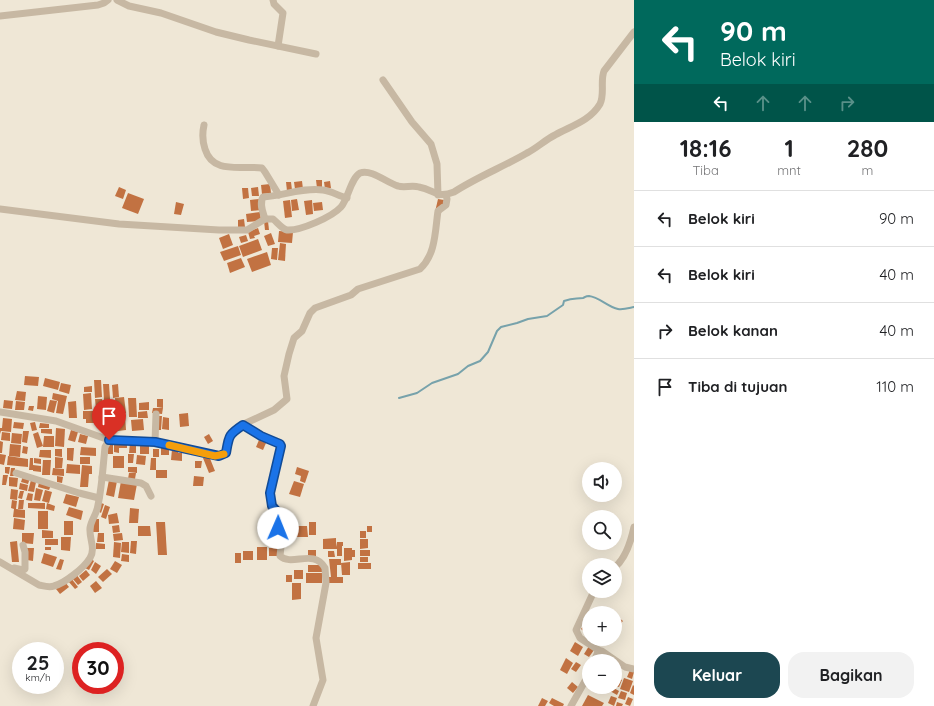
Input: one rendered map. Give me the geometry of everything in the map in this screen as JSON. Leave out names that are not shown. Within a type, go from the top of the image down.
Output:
[{"type":"street","points":[[0,16],[98,5],[108,0]]},
{"type":"street","points":[[117,0],[130,6],[161,13],[216,32],[316,54]]},
{"type":"street","points":[[273,0],[274,4],[283,13],[278,46]]},
{"type":"street","points":[[442,195],[454,192],[528,153],[556,134],[586,119],[596,110],[600,103],[604,71],[634,32]]},
{"type":"street","points":[[383,80],[431,144],[437,164],[442,195]]},
{"type":"street","points":[[204,125],[202,133],[203,142],[213,163],[228,167],[262,168],[279,195]]},
{"type":"street","points":[[0,209],[120,224],[219,230],[246,230],[265,219],[273,219],[282,228],[287,230],[315,223],[340,208],[347,198],[355,178],[364,173],[376,175],[397,186],[419,186],[447,198],[446,205],[438,211],[437,232],[433,246],[424,265],[420,269],[358,289],[351,295],[315,308],[310,312],[302,331],[294,338],[292,343],[284,376],[287,399],[274,410],[244,424],[232,432],[227,441],[226,453],[219,456],[155,442],[109,440],[56,421],[0,412]]},
{"type":"street","points":[[265,219],[262,208],[263,197],[321,190],[347,198]]},
{"type":"street","points":[[155,442],[156,414]]},
{"type":"street","points":[[244,424],[281,445],[270,493],[272,506],[283,518],[278,528],[282,537],[280,556],[287,560],[311,558],[319,562],[325,568],[326,583],[316,638],[323,680],[313,706]]},
{"type":"street","points":[[0,562],[39,585],[53,587],[76,573],[90,558],[93,550],[90,530],[91,522],[98,505],[105,447],[109,440]]},
{"type":"street","points":[[16,473],[99,498]]},
{"type":"street","points":[[102,477],[141,483],[146,486],[151,496]]},
{"type":"street","points":[[621,558],[634,527]]},
{"type":"street","points":[[10,567],[24,569],[25,552],[23,545]]},
{"type":"street","points":[[591,598],[576,630],[580,638],[625,667],[634,669]]},
{"type":"street","points":[[570,706],[582,686]]},
{"type":"building","points":[[316,180],[322,180],[322,187],[317,188]]},
{"type":"building","points":[[302,181],[303,189],[295,189],[294,182]]},
{"type":"building","points":[[330,181],[331,188],[325,189],[324,182]]},
{"type":"building","points":[[286,182],[291,182],[292,190],[287,191]]},
{"type":"building","points":[[270,184],[271,193],[262,194],[261,185]]},
{"type":"building","points":[[119,187],[126,190],[123,199],[115,196]]},
{"type":"building","points":[[258,187],[259,196],[252,196],[251,188]]},
{"type":"building","points":[[242,188],[248,188],[249,198],[243,199]]},
{"type":"building","points":[[128,193],[144,199],[138,214],[122,208]]},
{"type":"building","points":[[259,199],[261,210],[251,211],[250,200]]},
{"type":"building","points":[[297,199],[299,210],[292,211],[291,200]]},
{"type":"building","points":[[438,199],[444,200],[441,213],[435,212]]},
{"type":"building","points":[[290,200],[292,217],[285,218],[283,201]]},
{"type":"building","points":[[312,200],[313,214],[306,215],[304,201]]},
{"type":"building","points":[[176,202],[184,204],[181,215],[174,214]]},
{"type":"building","points":[[322,202],[323,210],[314,211],[313,203]]},
{"type":"building","points":[[260,212],[261,221],[247,222],[246,214]]},
{"type":"building","points":[[244,219],[245,227],[238,228],[238,220]]},
{"type":"building","points":[[264,221],[268,221],[269,230],[265,230]]},
{"type":"building","points":[[258,228],[260,234],[254,236],[255,238],[250,239],[248,232]]},
{"type":"building","points":[[279,231],[293,232],[292,243],[278,242]]},
{"type":"building","points":[[271,233],[275,244],[268,246],[264,236]]},
{"type":"building","points":[[229,234],[233,245],[223,249],[219,238]]},
{"type":"building","points":[[246,235],[248,241],[241,243],[239,237]]},
{"type":"building","points":[[258,239],[262,250],[243,257],[239,246]]},
{"type":"building","points":[[280,243],[286,244],[285,261],[278,260]]},
{"type":"building","points":[[238,246],[241,255],[224,261],[220,252]]},
{"type":"building","points":[[272,248],[278,248],[277,260],[271,259]]},
{"type":"building","points":[[267,252],[271,265],[252,272],[247,259]]},
{"type":"building","points":[[241,258],[245,267],[230,273],[227,263]]},
{"type":"building","points":[[25,376],[39,377],[38,386],[24,385]]},
{"type":"building","points":[[45,378],[60,382],[58,390],[43,386]]},
{"type":"building","points":[[94,380],[101,380],[102,397],[95,398]]},
{"type":"building","points":[[61,383],[71,385],[69,394],[59,391]]},
{"type":"building","points":[[103,384],[109,384],[110,399],[104,400]]},
{"type":"building","points":[[118,384],[119,397],[113,398],[112,385]]},
{"type":"building","points":[[92,386],[92,392],[84,392],[84,387]]},
{"type":"building","points":[[17,391],[26,392],[25,401],[15,400]]},
{"type":"building","points":[[53,393],[67,396],[63,414],[56,413],[58,401],[52,399]]},
{"type":"building","points":[[91,393],[92,409],[84,410],[83,394]]},
{"type":"building","points":[[38,396],[47,397],[46,410],[37,409]]},
{"type":"building","points":[[124,397],[126,413],[116,414],[115,398]]},
{"type":"building","points":[[128,398],[136,398],[137,417],[129,417]]},
{"type":"building","points":[[95,399],[102,399],[103,408],[96,409]]},
{"type":"building","points":[[157,399],[163,399],[163,408],[157,407]]},
{"type":"building","points":[[4,400],[13,401],[12,409],[3,408]]},
{"type":"building","points":[[50,400],[57,401],[54,413],[47,411]]},
{"type":"building","points":[[16,401],[25,402],[24,410],[15,410]]},
{"type":"building","points":[[76,401],[77,418],[69,418],[68,402]]},
{"type":"building","points":[[149,402],[149,410],[139,410],[139,403]]},
{"type":"building","points":[[29,406],[34,406],[33,411],[28,410]]},
{"type":"building","points":[[153,408],[163,408],[162,414],[152,413]]},
{"type":"building","points":[[109,409],[109,414],[102,415],[101,410]]},
{"type":"building","points":[[83,411],[93,411],[94,423],[86,423],[86,419],[83,419]]},
{"type":"building","points":[[147,411],[148,418],[138,418],[138,412]]},
{"type":"building","points":[[188,413],[189,426],[180,427],[179,414]]},
{"type":"building","points":[[108,415],[108,420],[105,420],[106,425],[103,425],[102,416]]},
{"type":"building","points":[[115,416],[116,431],[107,432],[107,425],[110,425],[109,417]]},
{"type":"building","points":[[125,416],[126,430],[118,431],[117,417]]},
{"type":"building","points":[[157,416],[162,416],[161,430],[156,430]]},
{"type":"building","points":[[97,417],[101,417],[102,428],[98,428]]},
{"type":"building","points":[[163,417],[169,418],[169,430],[162,429]]},
{"type":"building","points":[[3,418],[12,419],[11,432],[1,431],[0,434],[0,428],[2,428]]},
{"type":"building","points":[[143,419],[144,430],[132,431],[131,420]]},
{"type":"building","points":[[14,422],[24,423],[23,429],[13,428]]},
{"type":"building","points":[[35,422],[37,430],[32,431],[30,423]]},
{"type":"building","points":[[40,423],[49,424],[49,428],[39,428]]},
{"type":"building","points":[[56,428],[65,429],[64,447],[55,446]]},
{"type":"building","points":[[41,429],[52,429],[52,434],[41,433]]},
{"type":"building","points":[[71,430],[78,432],[75,442],[68,440]]},
{"type":"building","points":[[23,431],[29,431],[27,443],[22,442]]},
{"type":"building","points":[[2,432],[10,433],[10,441],[1,440]]},
{"type":"building","points":[[38,432],[43,446],[37,448],[33,434]]},
{"type":"building","points":[[12,433],[22,434],[21,444],[11,443]]},
{"type":"building","points":[[80,434],[88,436],[86,444],[78,442]]},
{"type":"building","points":[[209,434],[213,441],[208,444],[204,437]]},
{"type":"building","points":[[44,436],[54,436],[54,447],[43,447]]},
{"type":"building","points":[[259,440],[266,443],[263,450],[256,447]]},
{"type":"building","points":[[0,441],[3,442],[2,453],[0,453]]},
{"type":"building","points":[[114,441],[127,442],[127,448],[119,448],[119,453],[114,452]]},
{"type":"building","points":[[130,443],[136,443],[136,453],[129,453]]},
{"type":"building","points":[[10,444],[21,445],[20,457],[9,456]]},
{"type":"building","points":[[140,444],[149,444],[149,454],[140,454]]},
{"type":"building","points":[[108,445],[113,445],[113,454],[108,454]]},
{"type":"building","points":[[23,446],[28,447],[27,454],[22,453]]},
{"type":"building","points":[[81,447],[96,448],[96,456],[80,455]]},
{"type":"building","points":[[67,448],[74,448],[73,461],[67,460]]},
{"type":"building","points":[[161,448],[169,448],[169,455],[161,455]]},
{"type":"building","points":[[55,449],[62,449],[62,457],[55,456]]},
{"type":"building","points":[[153,449],[159,449],[159,457],[153,457]]},
{"type":"building","points":[[172,449],[179,449],[178,453],[182,453],[182,461],[171,460]]},
{"type":"building","points":[[40,450],[51,450],[51,458],[39,457]]},
{"type":"building","points":[[0,454],[6,455],[4,465],[0,464]]},
{"type":"building","points":[[128,454],[134,454],[133,463],[128,463]]},
{"type":"building","points":[[137,455],[146,456],[145,465],[136,464]]},
{"type":"building","points":[[8,456],[28,459],[28,467],[7,465]]},
{"type":"building","points":[[113,456],[124,456],[124,468],[113,468]]},
{"type":"building","points":[[209,456],[215,471],[209,473],[203,458]]},
{"type":"building","points":[[55,457],[63,458],[62,468],[55,468]]},
{"type":"building","points":[[80,457],[90,457],[90,464],[80,464]]},
{"type":"building","points":[[30,458],[33,458],[33,465],[41,466],[41,472],[29,470]]},
{"type":"building","points":[[34,458],[41,459],[41,464],[34,463]]},
{"type":"building","points":[[151,458],[156,458],[156,470],[150,470]]},
{"type":"building","points":[[43,460],[51,460],[50,475],[42,475]]},
{"type":"building","points":[[195,461],[202,461],[201,468],[195,468]]},
{"type":"building","points":[[67,464],[80,465],[80,474],[66,473]]},
{"type":"building","points":[[82,465],[92,466],[92,474],[89,474],[88,487],[80,487]]},
{"type":"building","points":[[5,467],[10,467],[9,474],[5,473]]},
{"type":"building","points":[[128,467],[137,467],[137,473],[128,472]]},
{"type":"building","points":[[297,467],[309,471],[305,483],[300,481],[301,476],[295,474]]},
{"type":"building","points":[[11,468],[15,468],[14,476],[10,476]]},
{"type":"building","points":[[53,468],[64,469],[64,476],[52,475]]},
{"type":"building","points":[[156,470],[167,470],[167,478],[156,478]]},
{"type":"building","points":[[129,473],[136,473],[135,479],[128,479]]},
{"type":"building","points":[[3,475],[8,475],[6,485],[2,485]]},
{"type":"building","points":[[23,476],[30,478],[28,484],[21,482]]},
{"type":"building","points":[[57,476],[63,477],[62,483],[57,482]]},
{"type":"building","points":[[194,476],[204,477],[203,486],[193,486]]},
{"type":"building","points":[[9,477],[18,478],[17,487],[9,486]]},
{"type":"building","points":[[31,480],[36,482],[34,492],[28,491]]},
{"type":"building","points":[[109,480],[117,481],[114,497],[106,495]]},
{"type":"building","points":[[121,481],[137,484],[134,500],[118,498]]},
{"type":"building","points":[[294,481],[304,484],[300,497],[289,494]]},
{"type":"building","points":[[39,482],[51,485],[49,490],[38,487]]},
{"type":"building","points":[[20,483],[28,485],[27,491],[19,489]]},
{"type":"building","points":[[36,488],[43,490],[40,501],[34,500]]},
{"type":"building","points":[[11,489],[18,490],[17,500],[10,499]]},
{"type":"building","points":[[45,490],[52,492],[49,503],[42,501]]},
{"type":"building","points":[[20,491],[24,491],[22,499],[18,498]]},
{"type":"building","points":[[28,493],[33,494],[32,501],[26,500]]},
{"type":"building","points":[[66,494],[79,497],[76,507],[63,503]]},
{"type":"building","points":[[12,500],[17,501],[16,509],[25,510],[25,518],[13,517],[14,509],[11,508]]},
{"type":"building","points":[[19,500],[24,500],[23,509],[18,509]]},
{"type":"building","points":[[28,503],[45,503],[45,509],[28,508]]},
{"type":"building","points":[[47,503],[55,506],[54,511],[46,509]]},
{"type":"building","points":[[101,503],[104,504],[101,513],[98,511]]},
{"type":"building","points":[[105,505],[110,507],[106,519],[101,517]]},
{"type":"building","points":[[69,507],[83,511],[81,520],[66,515]]},
{"type":"building","points":[[130,508],[139,509],[138,523],[129,523]]},
{"type":"building","points":[[38,511],[48,511],[48,529],[38,529]]},
{"type":"building","points":[[117,513],[119,523],[109,524],[108,515]]},
{"type":"building","points":[[285,514],[291,514],[291,519],[285,520]]},
{"type":"building","points":[[14,518],[25,520],[24,530],[13,529]]},
{"type":"building","points":[[94,519],[99,519],[99,532],[93,532]]},
{"type":"building","points":[[64,521],[73,521],[73,535],[64,535]]},
{"type":"building","points":[[156,522],[165,522],[167,555],[158,555]]},
{"type":"building","points":[[309,522],[316,522],[316,535],[309,535]]},
{"type":"building","points":[[119,525],[120,532],[113,533],[112,526]]},
{"type":"building","points":[[138,526],[150,526],[151,536],[138,536]]},
{"type":"building","points":[[296,526],[307,526],[308,537],[296,537]]},
{"type":"building","points":[[367,526],[372,526],[372,532],[367,532]]},
{"type":"building","points":[[287,528],[295,528],[295,539],[287,540]]},
{"type":"building","points":[[42,530],[53,531],[53,538],[42,538]]},
{"type":"building","points":[[360,531],[366,531],[366,538],[360,538]]},
{"type":"building","points":[[22,533],[34,533],[33,544],[22,543]]},
{"type":"building","points":[[98,533],[104,533],[104,542],[97,542]]},
{"type":"building","points":[[122,533],[123,540],[114,541],[113,534]]},
{"type":"building","points":[[61,537],[71,537],[70,551],[61,550]]},
{"type":"building","points":[[336,538],[336,547],[337,542],[343,542],[342,556],[337,556],[337,549],[323,549],[323,539]]},
{"type":"building","points":[[45,539],[58,539],[58,545],[45,545]]},
{"type":"building","points":[[360,539],[368,539],[368,548],[360,549]]},
{"type":"building","points":[[17,541],[19,562],[12,562],[10,542]]},
{"type":"building","points":[[131,541],[137,541],[136,554],[130,553]]},
{"type":"building","points":[[114,542],[121,543],[120,558],[113,557]]},
{"type":"building","points":[[122,542],[129,542],[129,553],[121,552]]},
{"type":"building","points":[[96,543],[105,544],[105,549],[96,549]]},
{"type":"building","points":[[45,547],[51,547],[51,550],[45,550]]},
{"type":"building","points":[[257,547],[267,547],[267,560],[257,560]]},
{"type":"building","points":[[27,548],[34,548],[33,561],[27,560]]},
{"type":"building","points":[[269,548],[278,548],[278,556],[269,556]]},
{"type":"building","points":[[344,548],[352,548],[352,550],[355,550],[355,557],[352,557],[352,560],[344,561]]},
{"type":"building","points":[[308,550],[316,550],[316,556],[308,557]]},
{"type":"building","points":[[360,550],[370,550],[370,556],[360,556]]},
{"type":"building","points":[[243,551],[253,551],[253,560],[243,560]]},
{"type":"building","points":[[328,551],[334,551],[335,557],[328,557]]},
{"type":"building","points":[[44,553],[57,557],[53,567],[41,563]]},
{"type":"building","points":[[235,553],[241,553],[241,563],[235,563]]},
{"type":"building","points":[[122,554],[129,555],[129,562],[121,561]]},
{"type":"building","points":[[360,557],[368,557],[368,562],[360,562]]},
{"type":"building","points":[[60,559],[64,560],[61,570],[56,569]]},
{"type":"building","points":[[91,559],[94,561],[89,570],[85,568]]},
{"type":"building","points":[[329,559],[341,559],[341,565],[337,565],[337,577],[331,577]]},
{"type":"building","points":[[115,561],[122,565],[117,573],[110,569]]},
{"type":"building","points":[[95,562],[101,566],[96,574],[91,570]]},
{"type":"building","points":[[350,562],[350,575],[342,575],[341,563]]},
{"type":"building","points":[[358,563],[371,563],[371,569],[358,569]]},
{"type":"building","points":[[308,565],[322,565],[322,572],[308,572]]},
{"type":"building","points":[[107,569],[112,574],[103,582],[98,577]]},
{"type":"building","points":[[86,570],[90,575],[83,581],[79,576]]},
{"type":"building","points":[[294,570],[303,570],[303,579],[294,579]]},
{"type":"building","points":[[306,573],[322,573],[322,583],[306,583]]},
{"type":"building","points":[[76,574],[82,582],[78,585],[72,578]]},
{"type":"building","points":[[286,575],[292,575],[292,582],[286,582]]},
{"type":"building","points":[[329,577],[343,577],[343,583],[329,583]]},
{"type":"building","points":[[71,578],[78,587],[75,589],[68,581]]},
{"type":"building","points":[[96,581],[102,588],[95,593],[90,586]]},
{"type":"building","points":[[65,582],[69,587],[60,594],[56,589]]},
{"type":"building","points":[[292,583],[301,583],[301,599],[292,600]]},
{"type":"building","points":[[575,642],[583,647],[578,656],[570,651]]},
{"type":"building","points":[[589,646],[594,650],[591,654],[584,654]]},
{"type":"building","points":[[566,658],[573,663],[567,674],[560,670]]},
{"type":"building","points":[[576,662],[581,665],[576,672],[571,669]]},
{"type":"building","points":[[630,670],[634,672],[632,679],[627,677]]},
{"type":"building","points":[[624,678],[633,681],[629,692],[622,690]]},
{"type":"building","points":[[572,682],[578,687],[573,693],[567,688]]},
{"type":"building","points":[[633,685],[634,686],[634,695],[630,693]]},
{"type":"building","points":[[622,691],[627,693],[625,700],[618,698],[620,694],[622,694]]},
{"type":"building","points":[[588,695],[604,703],[602,706],[582,706]]},
{"type":"building","points":[[611,696],[617,698],[614,706],[608,703]]},
{"type":"building","points":[[628,697],[633,699],[630,706],[625,704]]},
{"type":"building","points":[[542,698],[548,701],[545,706],[538,706]]},
{"type":"building","points":[[552,698],[564,704],[563,706],[554,706],[549,703]]},
{"type":"building","points":[[617,702],[623,704],[622,706],[616,706]]},
{"type":"waterway","points":[[399,398],[417,393],[432,383],[458,374],[468,366],[480,361],[488,352],[497,331],[501,327],[528,319],[547,316],[563,305],[564,301],[589,296],[618,309],[634,307]]},
{"type":"slow traffic","points":[[169,445],[215,456],[224,454]]},
{"type":"route","points":[[109,440],[114,439],[155,442],[219,456],[226,453],[227,441],[232,432],[243,425],[261,436],[280,444],[281,446],[270,493],[272,506],[283,518],[278,528]]}]
